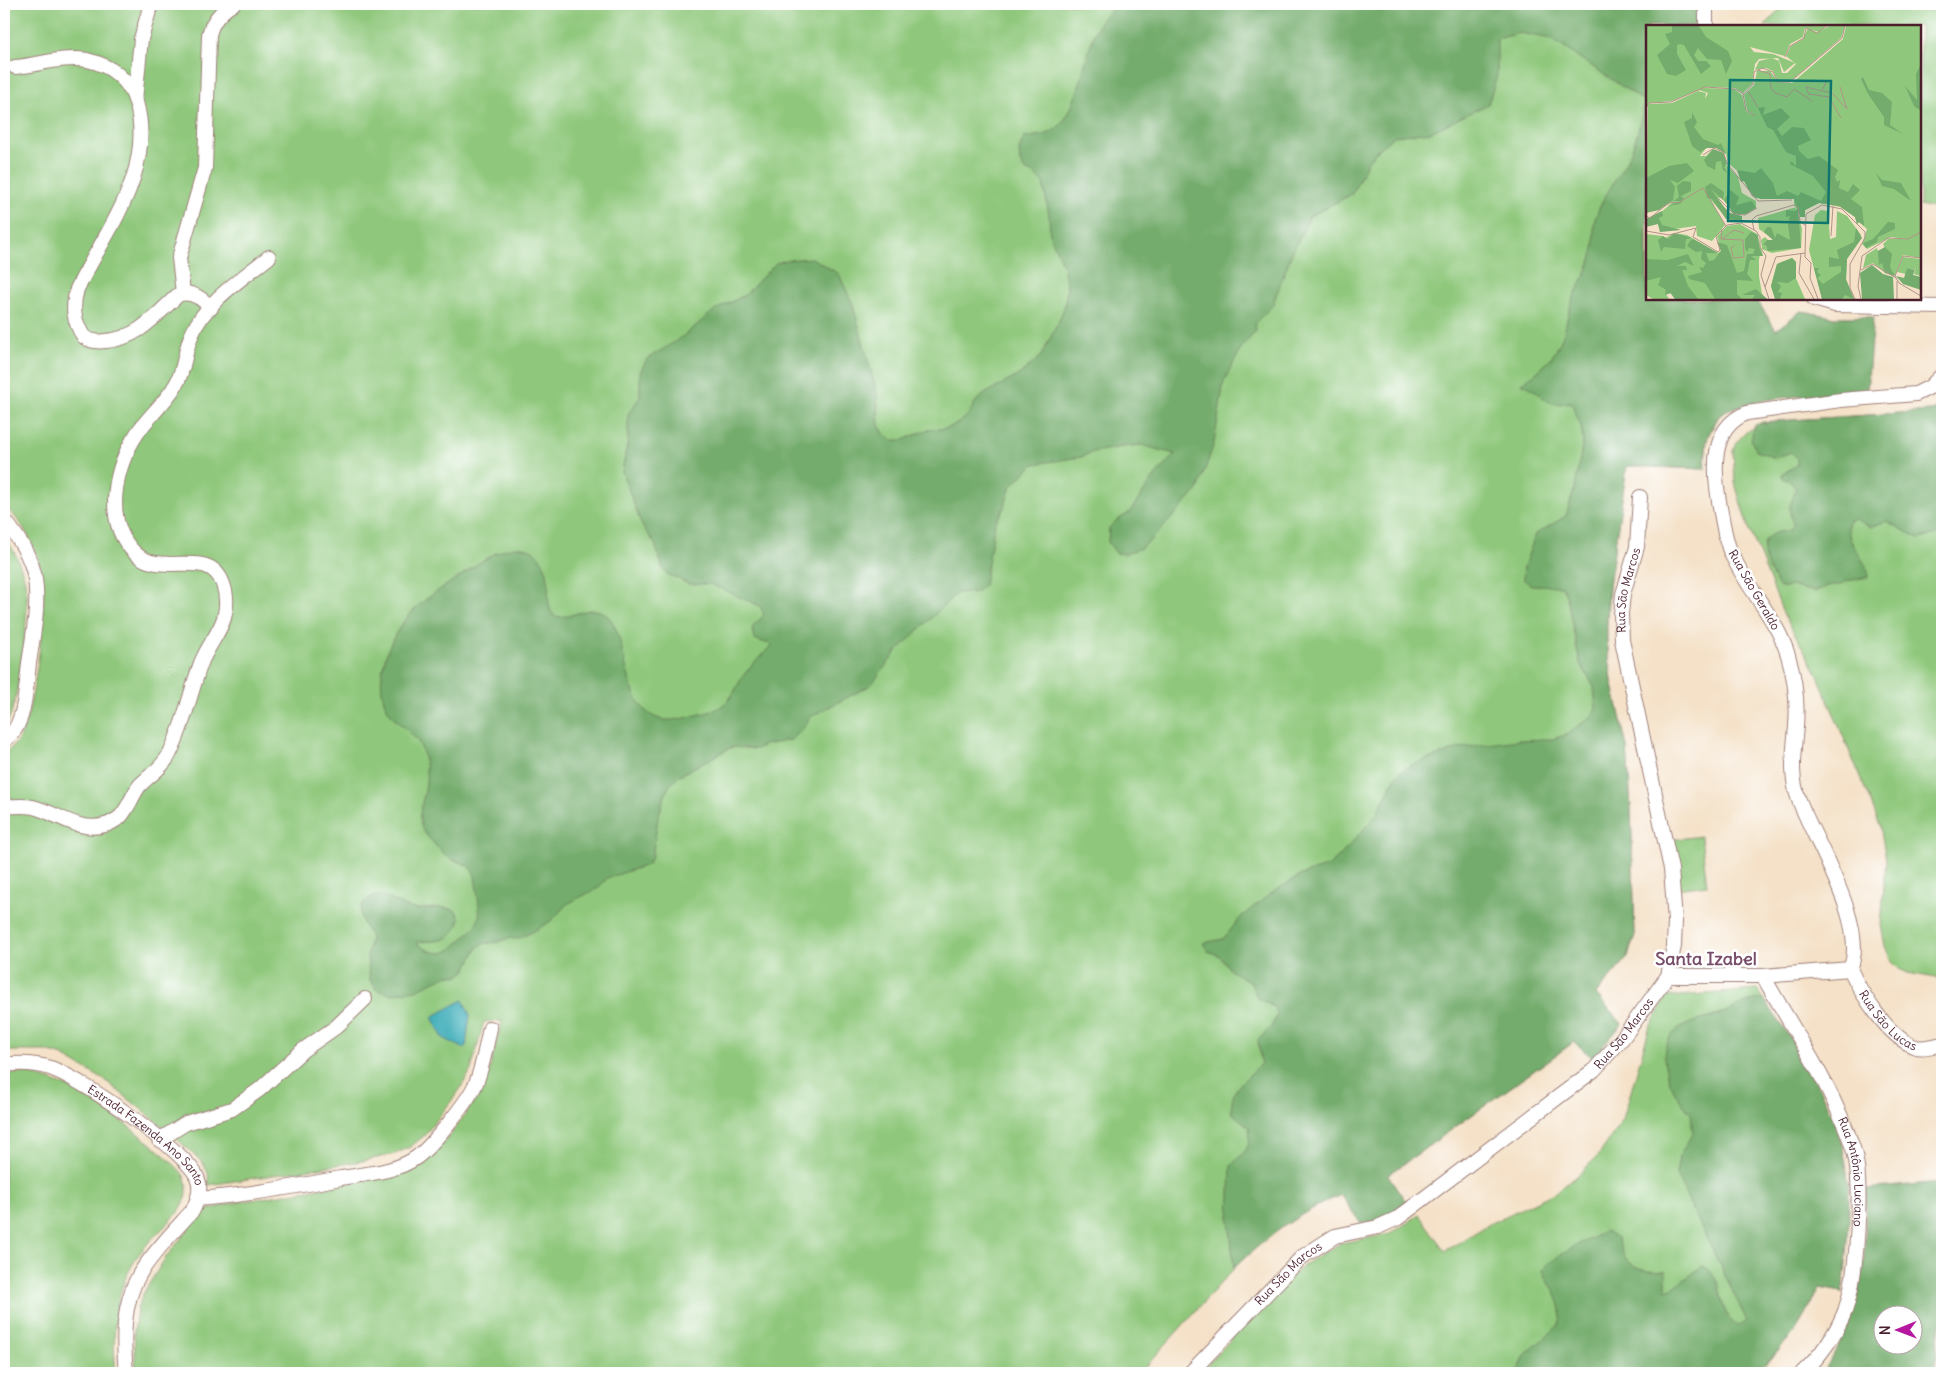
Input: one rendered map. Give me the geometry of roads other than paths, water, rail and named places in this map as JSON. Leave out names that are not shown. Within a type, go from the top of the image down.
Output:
[{"type":"street","points":[[135,100],[141,39],[151,4]]},
{"type":"street","points":[[183,294],[179,258],[206,168],[209,35],[216,18],[223,10],[233,4]]},
{"type":"street","points":[[1706,4],[1706,25]]},
{"type":"street","points":[[15,67],[76,59],[87,60],[110,68],[119,74],[131,90],[139,115],[141,144],[135,176],[77,289],[73,302],[75,323],[84,337],[89,341],[97,342],[125,338],[145,327],[178,295],[195,295],[211,308]]},
{"type":"street","points":[[4,807],[32,806],[87,827],[107,825],[125,811],[139,786],[160,767],[171,750],[202,660],[225,616],[224,586],[214,570],[204,565],[155,565],[135,554],[118,527],[114,498],[128,449],[138,433],[175,386],[181,374],[192,333],[211,308],[269,257]]},
{"type":"street","points":[[1817,300],[1836,306],[1942,307]]},
{"type":"street","name":"Rua São Geraldo","points":[[1850,969],[1856,949],[1851,926],[1840,891],[1799,799],[1792,775],[1797,697],[1788,656],[1780,635],[1757,600],[1728,544],[1717,493],[1715,458],[1725,431],[1735,419],[1747,413],[1841,400],[1916,394],[1930,387],[1942,376]]},
{"type":"street","name":"Rua São Marcos","points":[[1190,1373],[1302,1256],[1335,1236],[1378,1227],[1398,1218],[1594,1070],[1621,1040],[1668,976],[1675,922],[1671,869],[1622,640],[1621,623],[1623,594],[1637,547],[1640,497]]},
{"type":"street","points":[[4,519],[18,538],[35,577],[36,603],[26,690],[20,718],[10,737],[4,740]]},
{"type":"street","points":[[1668,976],[1763,976],[1850,969]]},
{"type":"street","name":"Rua São Lucas","points":[[1850,969],[1876,1012],[1902,1039],[1921,1048],[1942,1044]]},
{"type":"street","name":"Rua Antônio Luciano","points":[[1763,976],[1834,1102],[1854,1151],[1856,1166],[1856,1237],[1849,1298],[1828,1342],[1802,1373]]},
{"type":"street","points":[[159,1140],[186,1123],[232,1109],[259,1090],[304,1050],[336,1027],[365,999]]},
{"type":"street","points":[[198,1199],[338,1179],[394,1168],[409,1162],[427,1148],[468,1096],[478,1075],[490,1028]]},
{"type":"street","name":"Estrada Fazenda Ano Santo","points":[[4,1065],[36,1064],[74,1078],[112,1103],[159,1140],[196,1175],[200,1184],[198,1199],[193,1210],[139,1276],[127,1307],[123,1338],[126,1373]]},
{"type":"water","points":[[463,1000],[470,1015],[466,1046],[463,1048],[443,1038],[432,1017]]},
{"type":"district","name":"Santa Izabel","points":[[1706,959]]}]
